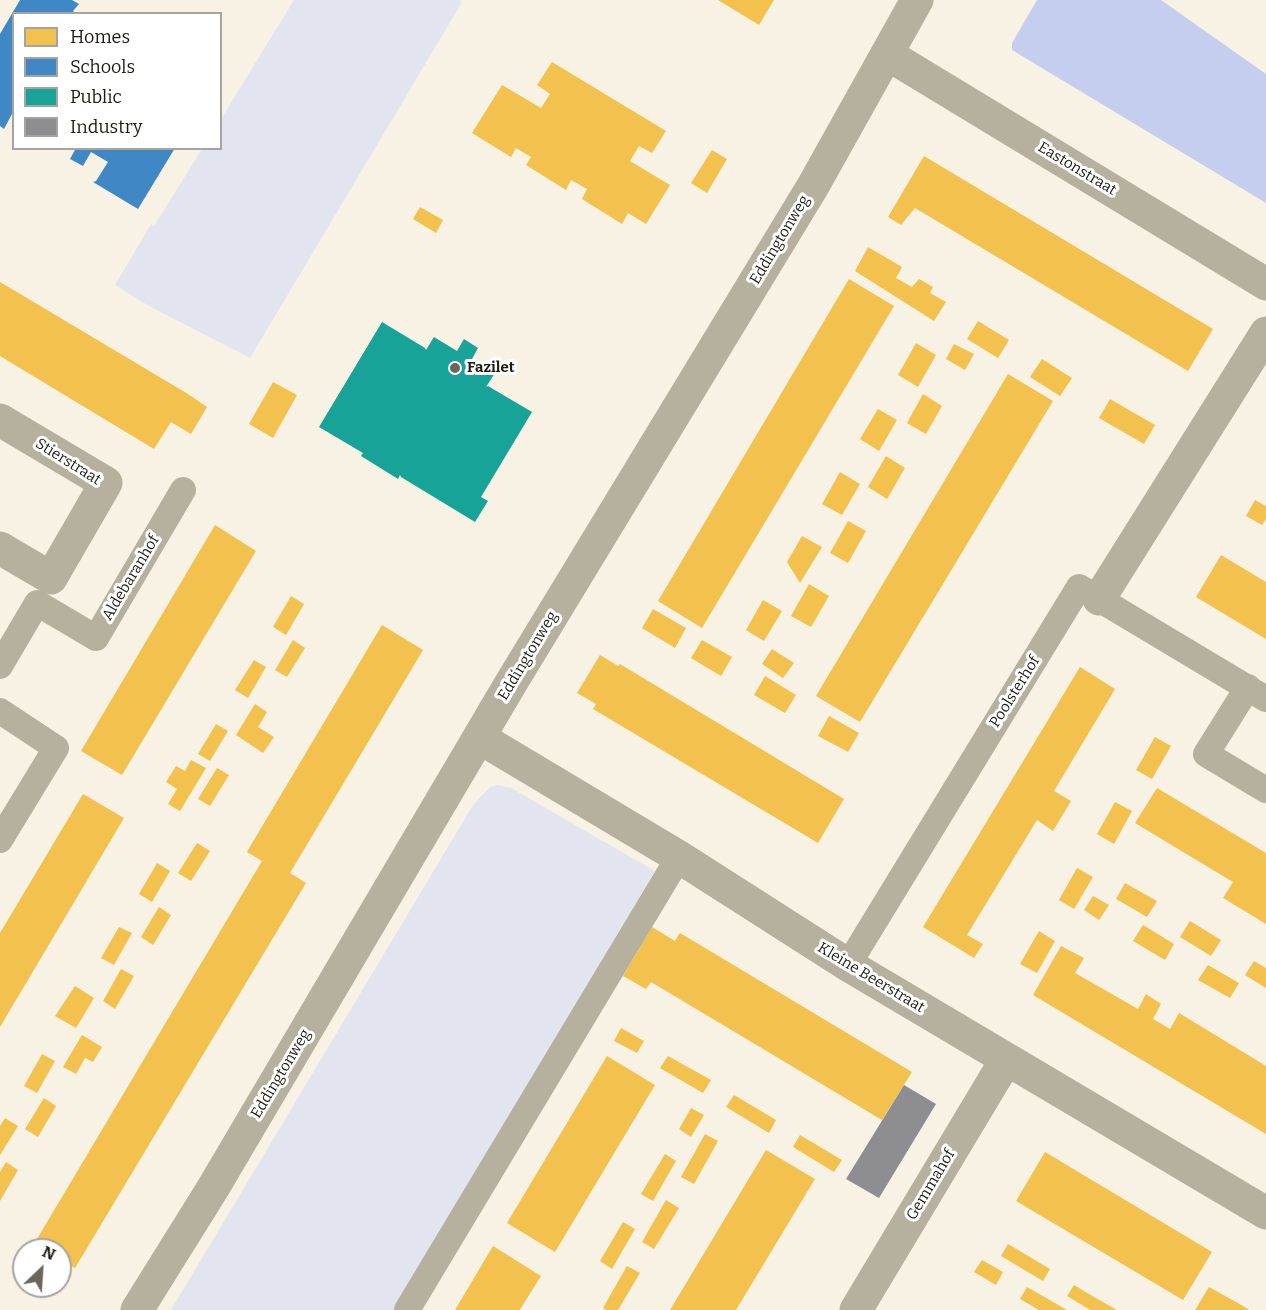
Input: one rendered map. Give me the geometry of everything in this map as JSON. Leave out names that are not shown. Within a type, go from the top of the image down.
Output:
[{"type":"street","name":"Eddingtonweg","points":[[137,1310],[225,1168],[511,683],[813,186],[917,0]]},
{"type":"street","name":"Eastonstraat","points":[[887,54],[1266,284]]},
{"type":"street","points":[[1099,599],[1266,333]]},
{"type":"street","name":"Stierstraat","points":[[0,420],[106,483],[44,591]]},
{"type":"street","name":"Aldebaranhof","points":[[44,591],[96,638],[183,490]]},
{"type":"street","points":[[0,548],[44,591],[0,666]]},
{"type":"street","name":"Poolsterhof","points":[[848,965],[1079,587],[1257,693],[1206,754],[1266,790]]},
{"type":"street","points":[[0,711],[56,748],[0,840]]},
{"type":"street","name":"Kleine Beerstraat","points":[[480,738],[679,857],[848,965],[1266,1213]]},
{"type":"street","points":[[407,1310],[679,857]]},
{"type":"street","name":"Gemmahof","points":[[856,1310],[1006,1060]]},
{"type":"shaded area","points":[[294,0],[460,0],[461,4],[250,358],[149,306],[115,285],[151,224],[154,226],[201,150],[222,150],[222,117]]},
{"type":"shaded area","points":[[498,785],[511,788],[655,871],[394,1310],[171,1310],[473,805],[490,787]]},
{"type":"water","points":[[1037,0],[1161,0],[1266,74],[1266,203],[1012,50],[1012,43]]},
{"type":"building: Homes","points":[[718,0],[774,0],[759,25]]},
{"type":"building: Homes","points":[[552,62],[666,131],[652,153],[639,146],[630,161],[670,185],[646,224],[628,213],[622,224],[582,199],[587,189],[571,180],[566,190],[526,165],[531,157],[516,148],[511,157],[472,133],[502,85],[541,108],[550,94],[537,85]]},
{"type":"building: Homes","points":[[712,150],[727,159],[707,193],[691,183]]},
{"type":"building: Homes","points":[[924,156],[1213,329],[1188,371],[915,208],[901,225],[888,217]]},
{"type":"building: Homes","points":[[420,207],[443,220],[436,233],[413,219]]},
{"type":"building: Homes","points":[[868,247],[902,267],[896,278],[912,287],[919,279],[933,287],[930,293],[946,302],[934,321],[855,271]]},
{"type":"building: Homes","points":[[849,279],[894,306],[702,628],[658,601]]},
{"type":"building: Homes","points":[[0,282],[207,407],[191,434],[171,422],[154,449],[0,356]]},
{"type":"building: Homes","points":[[978,321],[1009,340],[998,358],[967,339]]},
{"type":"building: Homes","points":[[916,343],[936,355],[918,387],[898,375]]},
{"type":"building: Homes","points":[[954,344],[974,354],[965,370],[946,359]]},
{"type":"building: Homes","points":[[1042,359],[1072,378],[1060,396],[1030,377]]},
{"type":"building: Homes","points":[[1008,374],[1053,401],[860,722],[816,696]]},
{"type":"building: Homes","points":[[273,382],[297,395],[273,438],[249,424]]},
{"type":"building: Homes","points":[[923,394],[942,406],[926,434],[907,423]]},
{"type":"building: Homes","points":[[1110,399],[1155,425],[1144,444],[1099,418]]},
{"type":"building: Homes","points":[[878,409],[897,420],[879,451],[860,439]]},
{"type":"building: Homes","points":[[886,456],[905,468],[887,499],[868,487]]},
{"type":"building: Homes","points":[[840,472],[860,484],[842,515],[822,504]]},
{"type":"building: Homes","points":[[1255,500],[1266,506],[1266,519],[1262,525],[1246,516]]},
{"type":"building: Homes","points":[[848,521],[866,531],[848,563],[830,553]]},
{"type":"building: Homes","points":[[215,525],[256,551],[122,775],[81,751]]},
{"type":"building: Homes","points":[[802,536],[822,547],[800,583],[787,562]]},
{"type":"building: Homes","points":[[1221,555],[1266,582],[1266,639],[1196,597]]},
{"type":"building: Homes","points":[[809,584],[829,596],[811,627],[791,616]]},
{"type":"building: Homes","points":[[291,596],[304,604],[286,635],[273,627]]},
{"type":"building: Homes","points":[[763,600],[782,611],[764,641],[746,630]]},
{"type":"building: Homes","points":[[653,609],[686,628],[675,648],[642,628]]},
{"type":"building: Homes","points":[[382,625],[423,650],[290,873],[306,883],[75,1268],[72,1266],[72,1238],[38,1238],[262,861],[247,852]]},
{"type":"building: Homes","points":[[293,640],[305,648],[287,677],[275,670]]},
{"type":"building: Homes","points":[[702,640],[732,657],[721,676],[691,658]]},
{"type":"building: Homes","points":[[772,649],[794,663],[783,678],[762,664]]},
{"type":"building: Homes","points":[[600,655],[618,666],[620,664],[844,799],[818,843],[593,709],[596,704],[577,693]]},
{"type":"building: Homes","points":[[254,660],[266,667],[248,698],[235,690]]},
{"type":"building: Homes","points":[[1080,667],[1115,689],[1054,791],[1071,801],[1053,831],[1037,820],[967,935],[983,944],[974,958],[923,927]]},
{"type":"building: Homes","points":[[765,676],[796,695],[785,713],[754,695]]},
{"type":"building: Homes","points":[[255,704],[267,712],[258,727],[274,737],[263,753],[236,735]]},
{"type":"building: Homes","points":[[829,716],[859,733],[848,752],[818,736]]},
{"type":"building: Homes","points":[[216,724],[228,731],[210,761],[198,754]]},
{"type":"building: Homes","points":[[1155,737],[1171,746],[1152,779],[1136,770]]},
{"type":"building: Homes","points":[[191,760],[206,768],[180,811],[168,804],[177,789],[166,782],[176,766],[185,771]]},
{"type":"building: Homes","points":[[217,768],[229,775],[210,806],[198,799]]},
{"type":"building: Homes","points":[[1157,788],[1266,853],[1266,924],[1223,898],[1233,882],[1135,823]]},
{"type":"building: Homes","points":[[83,794],[124,818],[0,1027],[0,933]]},
{"type":"building: Homes","points":[[1115,802],[1132,811],[1114,844],[1097,834]]},
{"type":"building: Homes","points":[[197,843],[210,851],[191,881],[178,873]]},
{"type":"building: Homes","points":[[157,863],[170,871],[152,902],[139,894]]},
{"type":"building: Homes","points":[[1077,868],[1093,877],[1074,909],[1059,900]]},
{"type":"building: Homes","points":[[1125,883],[1157,901],[1147,917],[1116,899]]},
{"type":"building: Homes","points":[[1093,896],[1109,905],[1099,920],[1084,910]]},
{"type":"building: Homes","points":[[159,907],[171,915],[153,945],[141,937]]},
{"type":"building: Homes","points":[[1190,921],[1221,940],[1211,956],[1180,937]]},
{"type":"building: Homes","points":[[1143,925],[1174,944],[1165,960],[1133,941]]},
{"type":"building: Homes","points":[[119,927],[132,933],[114,965],[101,958]]},
{"type":"building: Homes","points":[[652,927],[675,941],[680,933],[912,1072],[882,1120],[651,982],[646,989],[623,976]]},
{"type":"building: Homes","points":[[1039,931],[1055,941],[1037,973],[1020,964]]},
{"type":"building: Homes","points":[[1061,946],[1084,958],[1075,973],[1138,1009],[1146,994],[1161,1004],[1153,1019],[1170,1029],[1179,1013],[1266,1066],[1266,1134],[1033,995]]},
{"type":"building: Homes","points":[[1254,961],[1266,968],[1266,988],[1245,975]]},
{"type":"building: Homes","points":[[1208,965],[1239,983],[1230,998],[1198,980]]},
{"type":"building: Homes","points":[[121,969],[134,976],[115,1009],[103,1001]]},
{"type":"building: Homes","points":[[75,986],[94,998],[76,1028],[55,1016]]},
{"type":"building: Homes","points":[[621,1028],[644,1041],[637,1053],[614,1041]]},
{"type":"building: Homes","points":[[82,1035],[102,1047],[93,1062],[85,1058],[76,1074],[63,1067]]},
{"type":"building: Homes","points":[[42,1054],[55,1061],[37,1093],[24,1086]]},
{"type":"building: Homes","points":[[607,1056],[655,1085],[555,1252],[507,1223]]},
{"type":"building: Homes","points":[[668,1056],[711,1080],[703,1093],[660,1068]]},
{"type":"building: Homes","points":[[734,1095],[776,1120],[769,1133],[726,1107]]},
{"type":"building: Homes","points":[[44,1098],[56,1106],[38,1137],[25,1129]]},
{"type":"building: Homes","points":[[691,1108],[704,1115],[691,1137],[679,1129]]},
{"type":"building: Homes","points":[[5,1118],[18,1126],[0,1155],[0,1126]]},
{"type":"building: Homes","points":[[705,1134],[718,1141],[694,1184],[681,1177]]},
{"type":"building: Homes","points":[[800,1135],[842,1160],[834,1172],[793,1147]]},
{"type":"building: Homes","points":[[766,1150],[815,1179],[736,1310],[670,1310]]},
{"type":"building: Homes","points":[[1045,1152],[1212,1252],[1183,1300],[1016,1201]]},
{"type":"building: Homes","points":[[665,1154],[676,1161],[653,1201],[641,1194]]},
{"type":"building: Homes","points":[[6,1162],[18,1170],[0,1201],[0,1172]]},
{"type":"building: Homes","points":[[666,1200],[679,1208],[654,1249],[642,1242]]},
{"type":"building: Homes","points":[[623,1222],[635,1229],[612,1269],[600,1261]]},
{"type":"building: Homes","points":[[1008,1244],[1050,1269],[1043,1281],[1001,1256]]},
{"type":"building: Homes","points":[[493,1246],[541,1276],[520,1310],[455,1310]]},
{"type":"building: Homes","points":[[982,1260],[1003,1272],[996,1285],[974,1272]]},
{"type":"building: Homes","points":[[627,1266],[640,1273],[618,1310],[606,1310],[603,1308]]},
{"type":"building: Homes","points":[[1074,1285],[1117,1310],[1090,1310],[1067,1296]]},
{"type":"building: Homes","points":[[1027,1287],[1067,1310],[1039,1310],[1020,1299]]},
{"type":"building: Homes","points":[[1209,1287],[1243,1306],[1249,1310],[1195,1310]]},
{"type":"building: Schools","points":[[20,0],[72,0],[79,4],[74,12],[13,12]]},
{"type":"building: Schools","points":[[12,14],[12,114],[4,129],[0,126],[0,34]]},
{"type":"building: Schools","points":[[75,150],[174,150],[138,209],[93,182],[108,162],[91,152],[83,166],[70,159]]},
{"type":"building: Public","points":[[382,322],[426,350],[434,337],[457,351],[464,339],[478,348],[472,359],[495,373],[486,387],[488,386],[532,412],[481,497],[488,501],[475,522],[400,475],[398,479],[361,456],[363,453],[319,427]]},
{"type":"building: Industry","points":[[904,1085],[936,1104],[879,1198],[846,1179]]},
{"type":"place","name":"Fazilet","points":[[455,368]]}]
